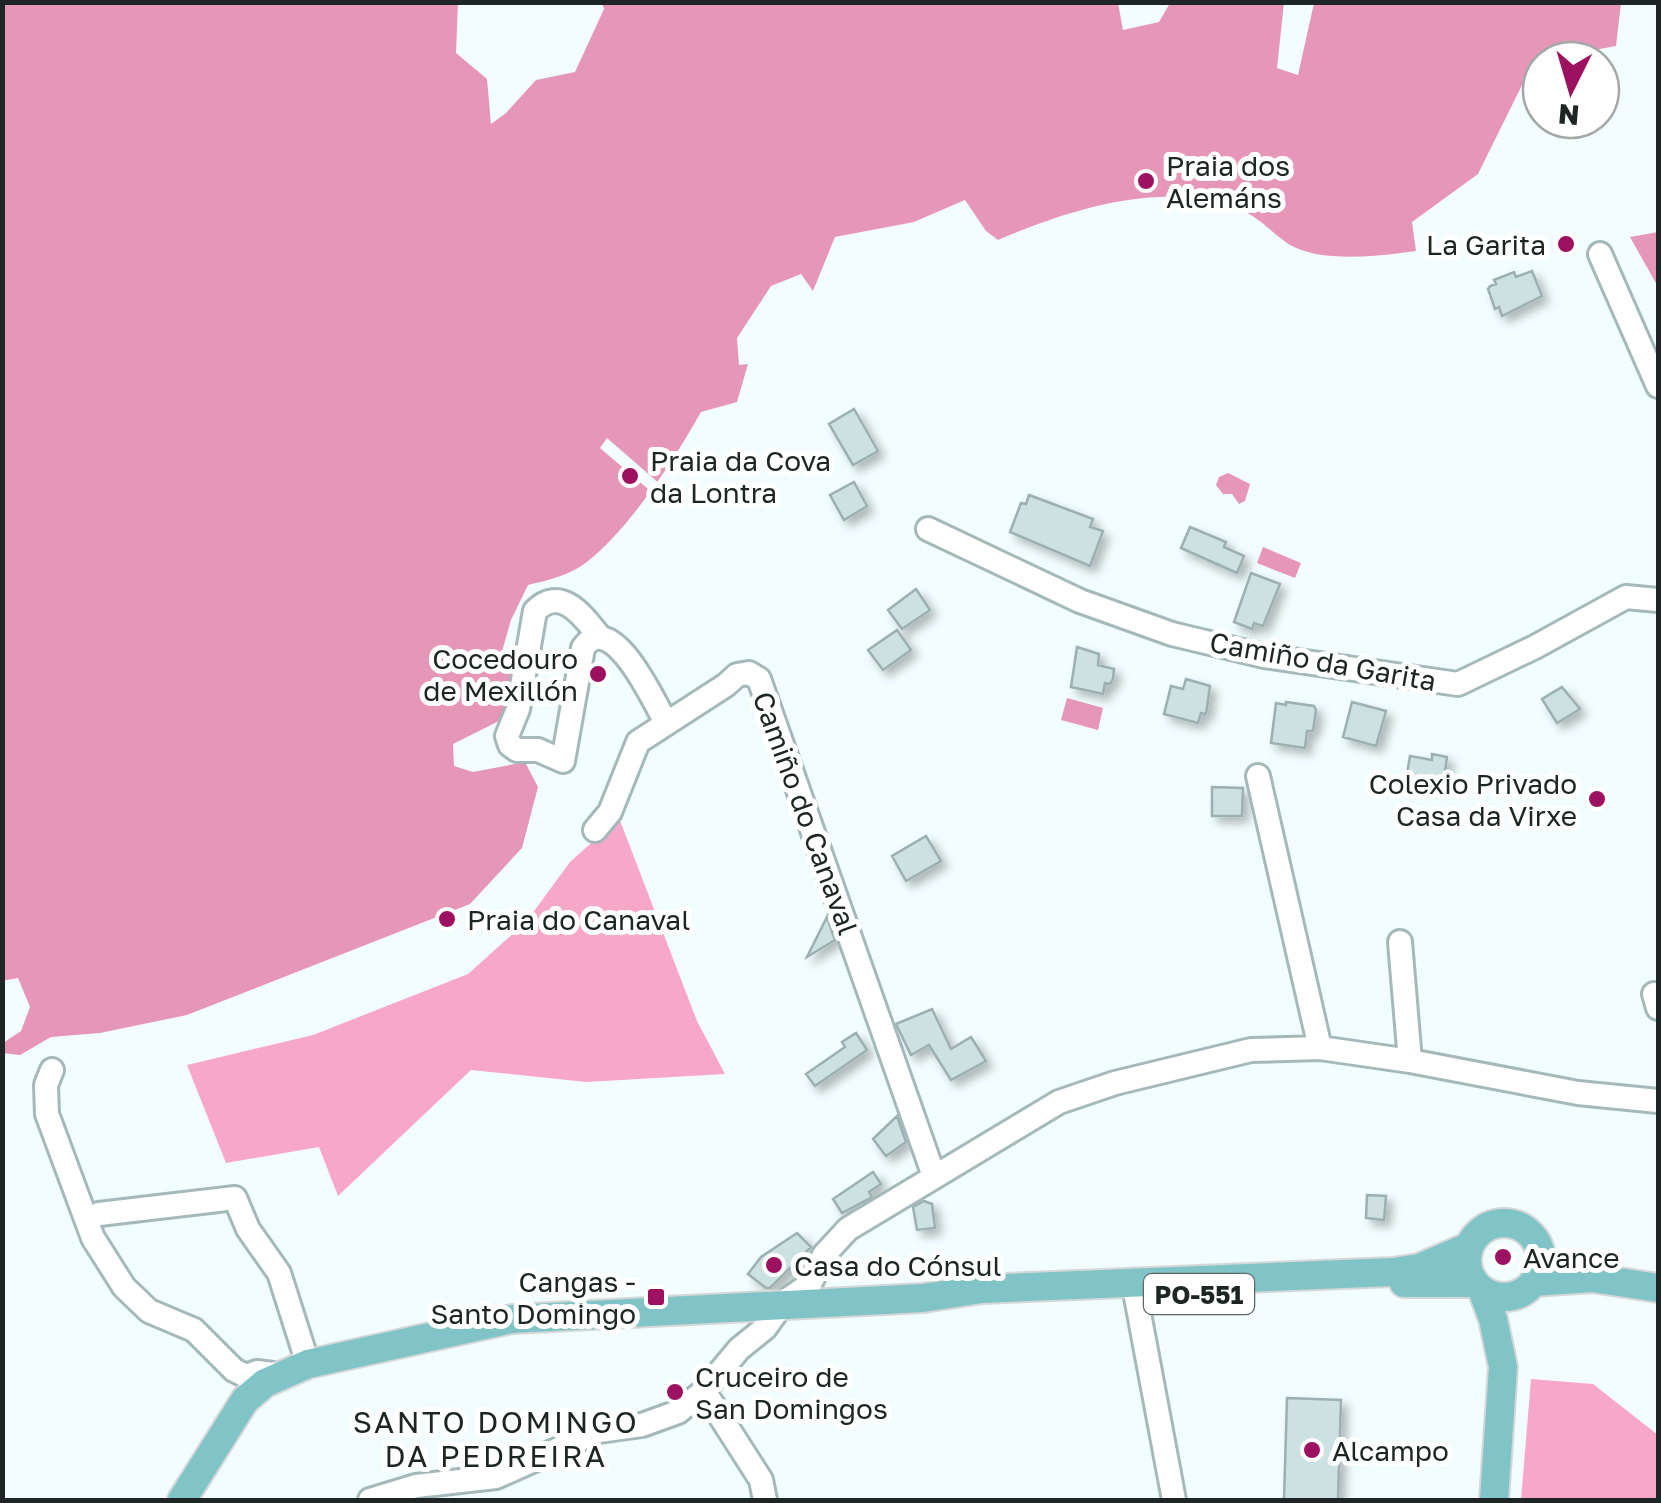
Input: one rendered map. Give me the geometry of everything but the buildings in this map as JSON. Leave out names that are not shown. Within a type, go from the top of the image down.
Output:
[{"type":"main road","name":"PO-551","points":[[1258,1284],[1419,1268],[1468,1247],[1485,1227],[1497,1223],[1523,1228],[1592,1278]]},
{"type":"main road","points":[[1503,1367],[1542,1260],[1536,1240]]},
{"type":"main road","points":[[1468,1247],[1466,1260],[1494,1319],[1503,1367],[1494,1500]]},
{"type":"main road","name":"PO-551","points":[[923,1298],[982,1289],[1150,1291],[1258,1284],[1425,1281],[1479,1288],[1508,1298],[1531,1286],[1592,1278],[1658,1288]]},
{"type":"main road","name":"PO-551","points":[[182,1500],[245,1400],[273,1379],[308,1364],[512,1319],[923,1298],[988,1302],[1070,1299],[1078,1293],[1150,1291]]},
{"type":"street","points":[[1600,254],[1658,386]]},
{"type":"street","name":"Camiño da Garita","points":[[928,529],[1080,601],[1172,634],[1264,656],[1458,684],[1626,597],[1658,600]]},
{"type":"street","points":[[599,636],[580,612],[558,600],[544,603],[535,611],[518,709],[507,736],[510,745],[517,750],[538,750],[564,761],[583,648],[589,639],[599,636],[609,637],[621,651],[666,723]]},
{"type":"street","name":"Camiño do Canaval","points":[[595,830],[610,812],[638,742],[737,674],[749,673],[759,680],[934,1176]]},
{"type":"street","points":[[1258,776],[1320,1048]]},
{"type":"street","points":[[1400,942],[1410,1061]]},
{"type":"street","points":[[370,1500],[416,1486],[496,1477],[600,1431],[642,1425],[678,1412],[704,1391],[783,1304],[810,1284],[824,1255],[848,1229],[1032,1116],[1082,1092],[1252,1050],[1320,1048],[1578,1094],[1658,1101]]},
{"type":"street","points":[[52,1070],[46,1085],[47,1114],[94,1238],[124,1287],[148,1311],[194,1330],[234,1370],[246,1376],[257,1372],[273,1379]]},
{"type":"street","points":[[99,1214],[235,1198],[248,1229],[279,1273],[308,1364]]},
{"type":"street","points":[[1150,1291],[1174,1500]]},
{"type":"street","points":[[704,1391],[760,1480],[765,1500]]},
{"type":"shaded area","points":[[2,3],[458,3],[456,53],[487,79],[491,124],[536,80],[575,72],[604,9],[602,3],[1118,3],[1123,30],[1159,22],[1170,3],[1284,3],[1277,68],[1298,75],[1314,3],[1621,3],[1617,40],[1521,40],[1521,87],[1478,174],[1412,222],[1416,251],[1350,257],[1315,254],[1287,243],[1244,211],[1207,200],[1177,197],[1084,209],[998,240],[986,231],[965,200],[914,222],[835,237],[813,291],[801,274],[771,286],[737,338],[739,365],[748,364],[737,402],[701,412],[664,472],[603,548],[566,574],[528,585],[511,620],[499,662],[521,682],[507,717],[453,744],[454,766],[473,772],[525,762],[538,787],[522,848],[470,904],[187,1015],[100,1033],[51,1037],[20,1055],[2,1053],[3,1043],[21,1031],[30,1007],[18,978],[2,981]]},
{"type":"shaded area","points":[[1658,232],[1658,287],[1630,237]]},
{"type":"shaded area","points":[[1228,473],[1250,484],[1245,501],[1239,504],[1232,494],[1223,494],[1216,485],[1219,477]]},
{"type":"shaded area","points":[[1263,547],[1301,563],[1295,578],[1257,563]]},
{"type":"shaded area","points":[[1067,698],[1103,708],[1098,730],[1061,720]]},
{"type":"shaded area","points":[[619,818],[697,1021],[725,1074],[586,1082],[471,1070],[338,1196],[319,1147],[226,1163],[187,1065],[313,1035],[468,974],[526,922],[570,862]]},
{"type":"shaded area","points":[[1531,1379],[1593,1384],[1658,1435],[1658,1500],[1521,1500]]},
{"type":"pier","points":[[607,438],[661,485],[654,494],[600,448]]},
{"type":"place","name":"Praia dos Alemáns","points":[[1146,181]]},
{"type":"place","name":"La Garita","points":[[1566,244]]},
{"type":"place","name":"Praia da Cova da Lontra","points":[[630,476]]},
{"type":"place","name":"Cocedouro de Mexillón","points":[[598,674]]},
{"type":"place","name":"Colexio Privado Casa da Virxe","points":[[1597,799]]},
{"type":"place","name":"Praia do Canaval","points":[[447,919]]},
{"type":"place","name":"Avance","points":[[1503,1257]]},
{"type":"place","name":"Casa do Cónsul","points":[[774,1265]]},
{"type":"place","name":"Cangas - Santo Domingo","points":[[656,1297]]},
{"type":"place","name":"Cruceiro de San Domingos","points":[[675,1392]]},
{"type":"place","name":"Alcampo","points":[[1312,1450]]},
{"type":"district","name":"SANTO DOMINGO DA PEDREIRA","points":[[496,1439]]}]
